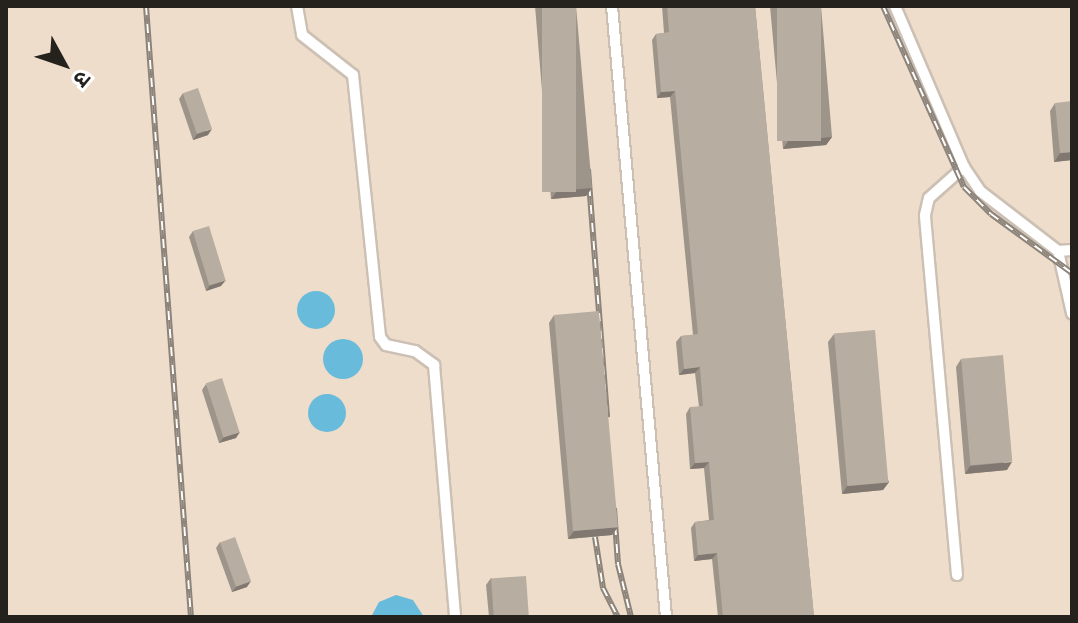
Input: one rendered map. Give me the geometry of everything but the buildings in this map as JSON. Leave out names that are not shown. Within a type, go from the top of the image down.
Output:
[{"type":"lane","points":[[297,6],[302,35],[353,75],[380,337],[386,345],[415,351],[434,365],[455,617]]},
{"type":"lane","points":[[612,6],[666,617]]},
{"type":"lane","points":[[895,6],[964,167],[980,191],[1058,251],[1072,313]]},
{"type":"lane","points":[[957,575],[925,215],[929,198],[964,167]]},
{"type":"lane","points":[[1058,251],[1072,250]]},
{"type":"shaded area","points":[[6,6],[1072,6],[1072,617],[6,617]]},
{"type":"water","points":[[316,291],[329,297],[335,310],[329,323],[316,329],[303,323],[297,310],[303,297]]},
{"type":"water","points":[[343,339],[357,345],[363,359],[357,373],[343,379],[329,373],[323,359],[329,345]]},
{"type":"water","points":[[327,394],[341,399],[346,413],[341,427],[327,432],[313,427],[308,413],[313,399]]},
{"type":"water","points":[[396,595],[413,600],[424,617],[371,617],[379,602]]},
{"type":"railway","points":[[146,6],[191,617]]},
{"type":"railway","points":[[883,6],[964,187],[991,214],[1072,273]]},
{"type":"railway","points":[[588,169],[607,417]]},
{"type":"railway","points":[[614,508],[618,564],[631,617]]},
{"type":"railway","points":[[595,537],[603,588],[618,617]]}]
